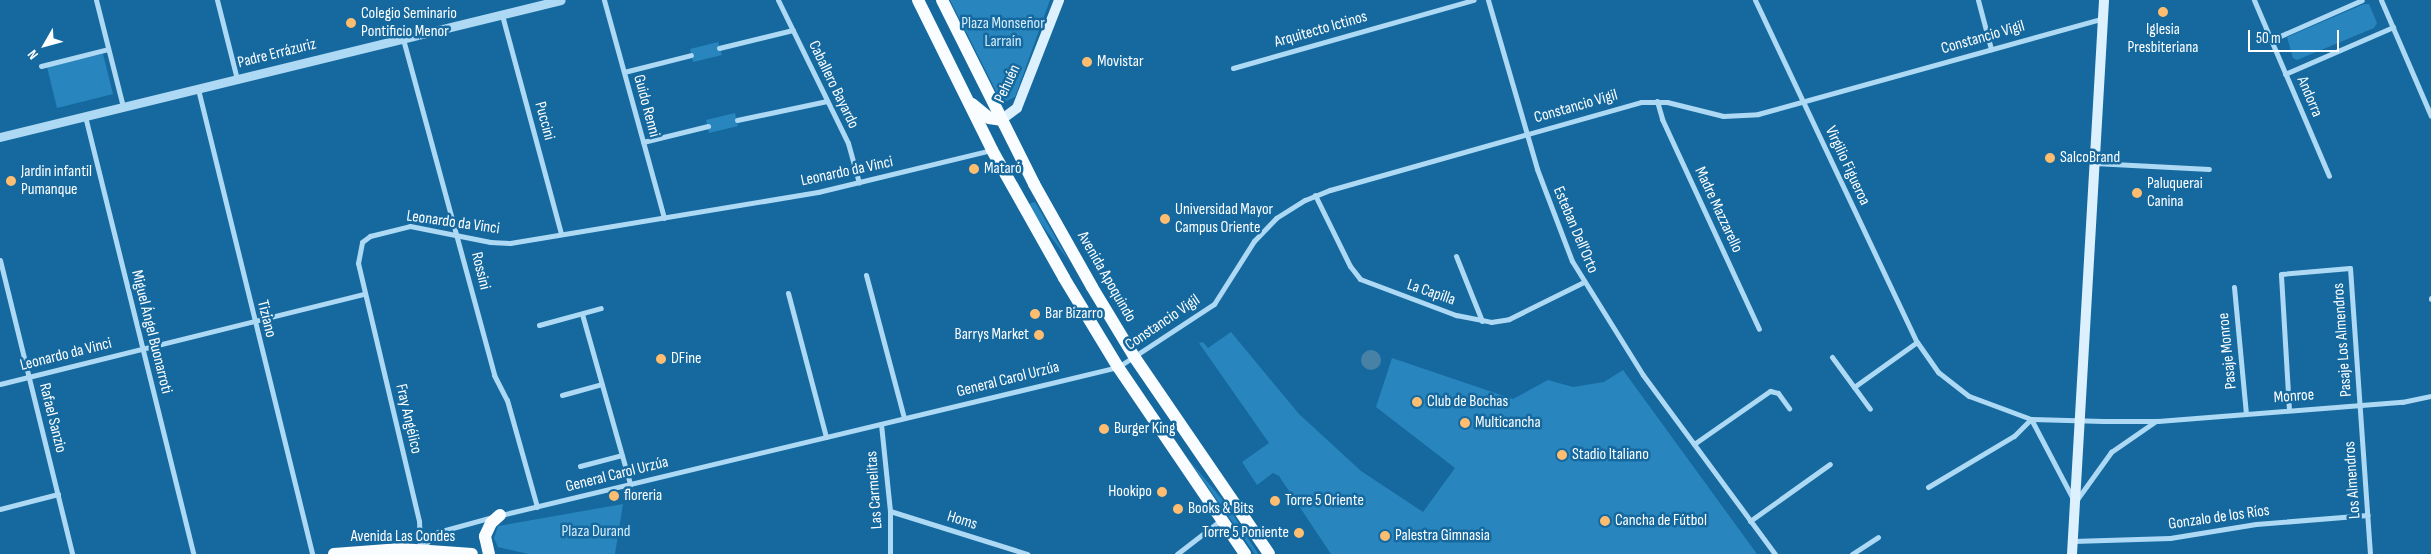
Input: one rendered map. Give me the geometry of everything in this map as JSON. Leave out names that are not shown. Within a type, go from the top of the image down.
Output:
[{"type":"main road","points":[[918,0],[992,150],[1046,248],[1118,367],[1245,554]]},
{"type":"main road","name":"Avenida Apoquindo","points":[[942,0],[1000,120],[1092,287],[1135,358],[1269,554]]},
{"type":"main road","name":"Pehuén","points":[[1000,120],[1017,108],[1059,0]]},
{"type":"main road","points":[[2072,554],[2104,0]]},
{"type":"main road","points":[[968,101],[989,118],[1000,120]]},
{"type":"main road","points":[[490,554],[485,536],[491,523],[500,515]]},
{"type":"main road","name":"Avenida Las Condes","points":[[334,554],[420,550],[472,554]]},
{"type":"street","points":[[104,0],[96,1],[123,107]]},
{"type":"street","points":[[217,0],[237,79]]},
{"type":"street","name":"Padre Errázuriz","points":[[0,137],[561,0]]},
{"type":"street","name":"Guido Renni","points":[[604,0],[664,218]]},
{"type":"street","name":"Caballero Bayardo","points":[[778,0],[851,151],[859,183]]},
{"type":"street","name":"Arquitecto Ictinos","points":[[1233,68],[1474,0]]},
{"type":"street","name":"Esteban Dell'Orto","points":[[1488,0],[1527,135],[1555,222],[1584,282],[1643,375],[1774,554]]},
{"type":"street","name":"Virgilio Figueroa","points":[[1755,0],[1917,342],[1934,368],[1958,389],[1980,402],[2031,419],[2080,421]]},
{"type":"street","points":[[1978,0],[1991,49]]},
{"type":"street","name":"Andorra","points":[[2254,0],[2329,176]]},
{"type":"street","points":[[2271,40],[2362,0]]},
{"type":"street","points":[[2383,1],[2431,116]]},
{"type":"street","name":"Puccini","points":[[502,14],[561,234]]},
{"type":"street","name":"Constancio Vigil","points":[[1118,367],[1135,358],[1214,304],[1264,228],[1286,211],[1315,195],[1641,102],[1657,100],[1734,117],[1802,101],[2103,18]]},
{"type":"street","points":[[2285,74],[2393,28]]},
{"type":"street","points":[[719,48],[793,30]]},
{"type":"street","name":"Rossini","points":[[403,38],[458,234],[494,375],[507,400],[537,507]]},
{"type":"street","points":[[41,66],[108,50]]},
{"type":"street","points":[[624,72],[691,55]]},
{"type":"street","name":"Tiziano","points":[[198,89],[253,321],[312,554]]},
{"type":"street","name":"Madre Mazzarello","points":[[1657,100],[1662,119],[1759,328]]},
{"type":"street","points":[[737,120],[827,101]]},
{"type":"street","name":"Miguel Ángel Buonarroti","points":[[85,116],[193,554]]},
{"type":"street","points":[[643,142],[708,126]]},
{"type":"street","name":"Leonardo da Vinci","points":[[0,384],[364,294],[358,263],[362,242],[370,236],[410,226],[504,244],[859,183],[992,150]]},
{"type":"street","points":[[2094,163],[2209,169]]},
{"type":"street","name":"La Capilla","points":[[1315,195],[1350,266],[1360,279],[1428,305],[1482,321],[1517,317],[1584,282]]},
{"type":"street","points":[[1456,256],[1482,321]]},
{"type":"street","name":"Rafael Sanzio","points":[[0,260],[72,554]]},
{"type":"street","name":"Pasaje Los Almendros","points":[[2289,410],[2281,274],[2350,268],[2360,405]]},
{"type":"street","points":[[866,274],[904,418]]},
{"type":"street","name":"Pasaje Monroe","points":[[2234,287],[2246,413]]},
{"type":"street","points":[[788,293],[826,437]]},
{"type":"street","name":"Fray Angélico","points":[[364,294],[420,521],[420,550]]},
{"type":"street","points":[[539,326],[601,308]]},
{"type":"street","points":[[582,314],[630,484]]},
{"type":"street","points":[[1854,387],[1917,342]]},
{"type":"street","points":[[1832,357],[1870,409]]},
{"type":"street","name":"General Carol Urzúa","points":[[420,550],[432,536],[445,529],[1118,367]]},
{"type":"street","points":[[562,395],[602,384]]},
{"type":"street","points":[[1694,444],[1770,391],[1778,393],[1789,408]]},
{"type":"street","name":"Monroe","points":[[2080,421],[2158,421],[2416,401],[2431,396]]},
{"type":"street","name":"Los Almendros","points":[[2360,405],[2370,554]]},
{"type":"street","points":[[1928,487],[2014,436],[2031,419],[2075,502]]},
{"type":"street","name":"Monroe","points":[[2075,502],[2111,452],[2158,421]]},
{"type":"street","name":"Las Carmelitas","points":[[881,424],[890,511],[890,554]]},
{"type":"street","points":[[580,466],[622,455]]},
{"type":"street","points":[[1750,521],[1830,464]]},
{"type":"street","points":[[0,509],[58,494]]},
{"type":"street","name":"Homs","points":[[890,511],[1027,554]]},
{"type":"street","name":"Gonzalo de los Ríos","points":[[2073,542],[2170,538],[2256,524],[2368,515]]},
{"type":"street","points":[[1177,554],[1222,520]]},
{"type":"street","points":[[1852,554],[1878,536]]},
{"type":"green space","name":"Plaza Monseñor Larraín","points":[[950,0],[1050,0],[1015,97],[1002,103]]},
{"type":"green space","points":[[2364,4],[2369,4],[2377,23],[2374,28],[2297,60],[2293,58],[2287,37]]},
{"type":"green space","points":[[718,42],[722,55],[693,62],[690,49]]},
{"type":"green space","points":[[103,54],[113,94],[57,108],[47,67]]},
{"type":"green space","points":[[735,113],[738,126],[709,133],[706,120]]},
{"type":"green space","points":[[1035,202],[1069,261],[1039,221],[1029,204]]},
{"type":"green space","name":"Stadio Italiano","points":[[1231,332],[1299,414],[1361,471],[1423,512],[1455,468],[1376,407],[1392,358],[1513,399],[1548,380],[1573,387],[1604,382],[1623,370],[1757,554],[1331,554],[1279,476],[1273,473],[1257,485],[1242,462],[1269,443],[1199,343],[1203,342],[1208,348]]},
{"type":"green space","points":[[1188,459],[1227,505],[1258,554],[1255,554]]},
{"type":"green space","name":"Plaza Durand","points":[[623,504],[615,554],[528,554],[498,547],[494,538],[498,526]]},
{"type":"shaded area","points":[[1371,350],[1378,353],[1381,360],[1378,367],[1371,370],[1364,367],[1361,360],[1364,353]]},
{"type":"place","name":"Iglesia Presbiteriana","points":[[2163,12]]},
{"type":"place","name":"Colegio Seminario Pontificio Menor","points":[[351,23]]},
{"type":"place","name":"Movistar","points":[[1087,62]]},
{"type":"place","name":"SalcoBrand","points":[[2050,158]]},
{"type":"place","name":"Mataró","points":[[974,169]]},
{"type":"place","name":"Jardin infantil Pumanque","points":[[11,181]]},
{"type":"place","name":"Paluquerai Canina","points":[[2137,193]]},
{"type":"place","name":"Universidad Mayor Campus Oriente","points":[[1165,219]]},
{"type":"place","name":"Bar Bizarro","points":[[1035,314]]},
{"type":"place","name":"Barrys Market","points":[[1039,335]]},
{"type":"place","name":"DFine","points":[[661,359]]},
{"type":"place","name":"Club de Bochas","points":[[1417,402]]},
{"type":"place","name":"Multicancha","points":[[1465,423]]},
{"type":"place","name":"Burger King","points":[[1104,429]]},
{"type":"place","name":"Stadio Italiano","points":[[1562,455]]},
{"type":"place","name":"Hookipo","points":[[1162,492]]},
{"type":"place","name":"floreria","points":[[614,496]]},
{"type":"place","name":"Torre 5 Oriente","points":[[1275,501]]},
{"type":"place","name":"Books & Bits","points":[[1178,509]]},
{"type":"place","name":"Cancha de Fútbol","points":[[1605,521]]},
{"type":"place","name":"Torre 5 Poniente","points":[[1299,533]]},
{"type":"place","name":"Palestra Gimnasia","points":[[1385,536]]}]
